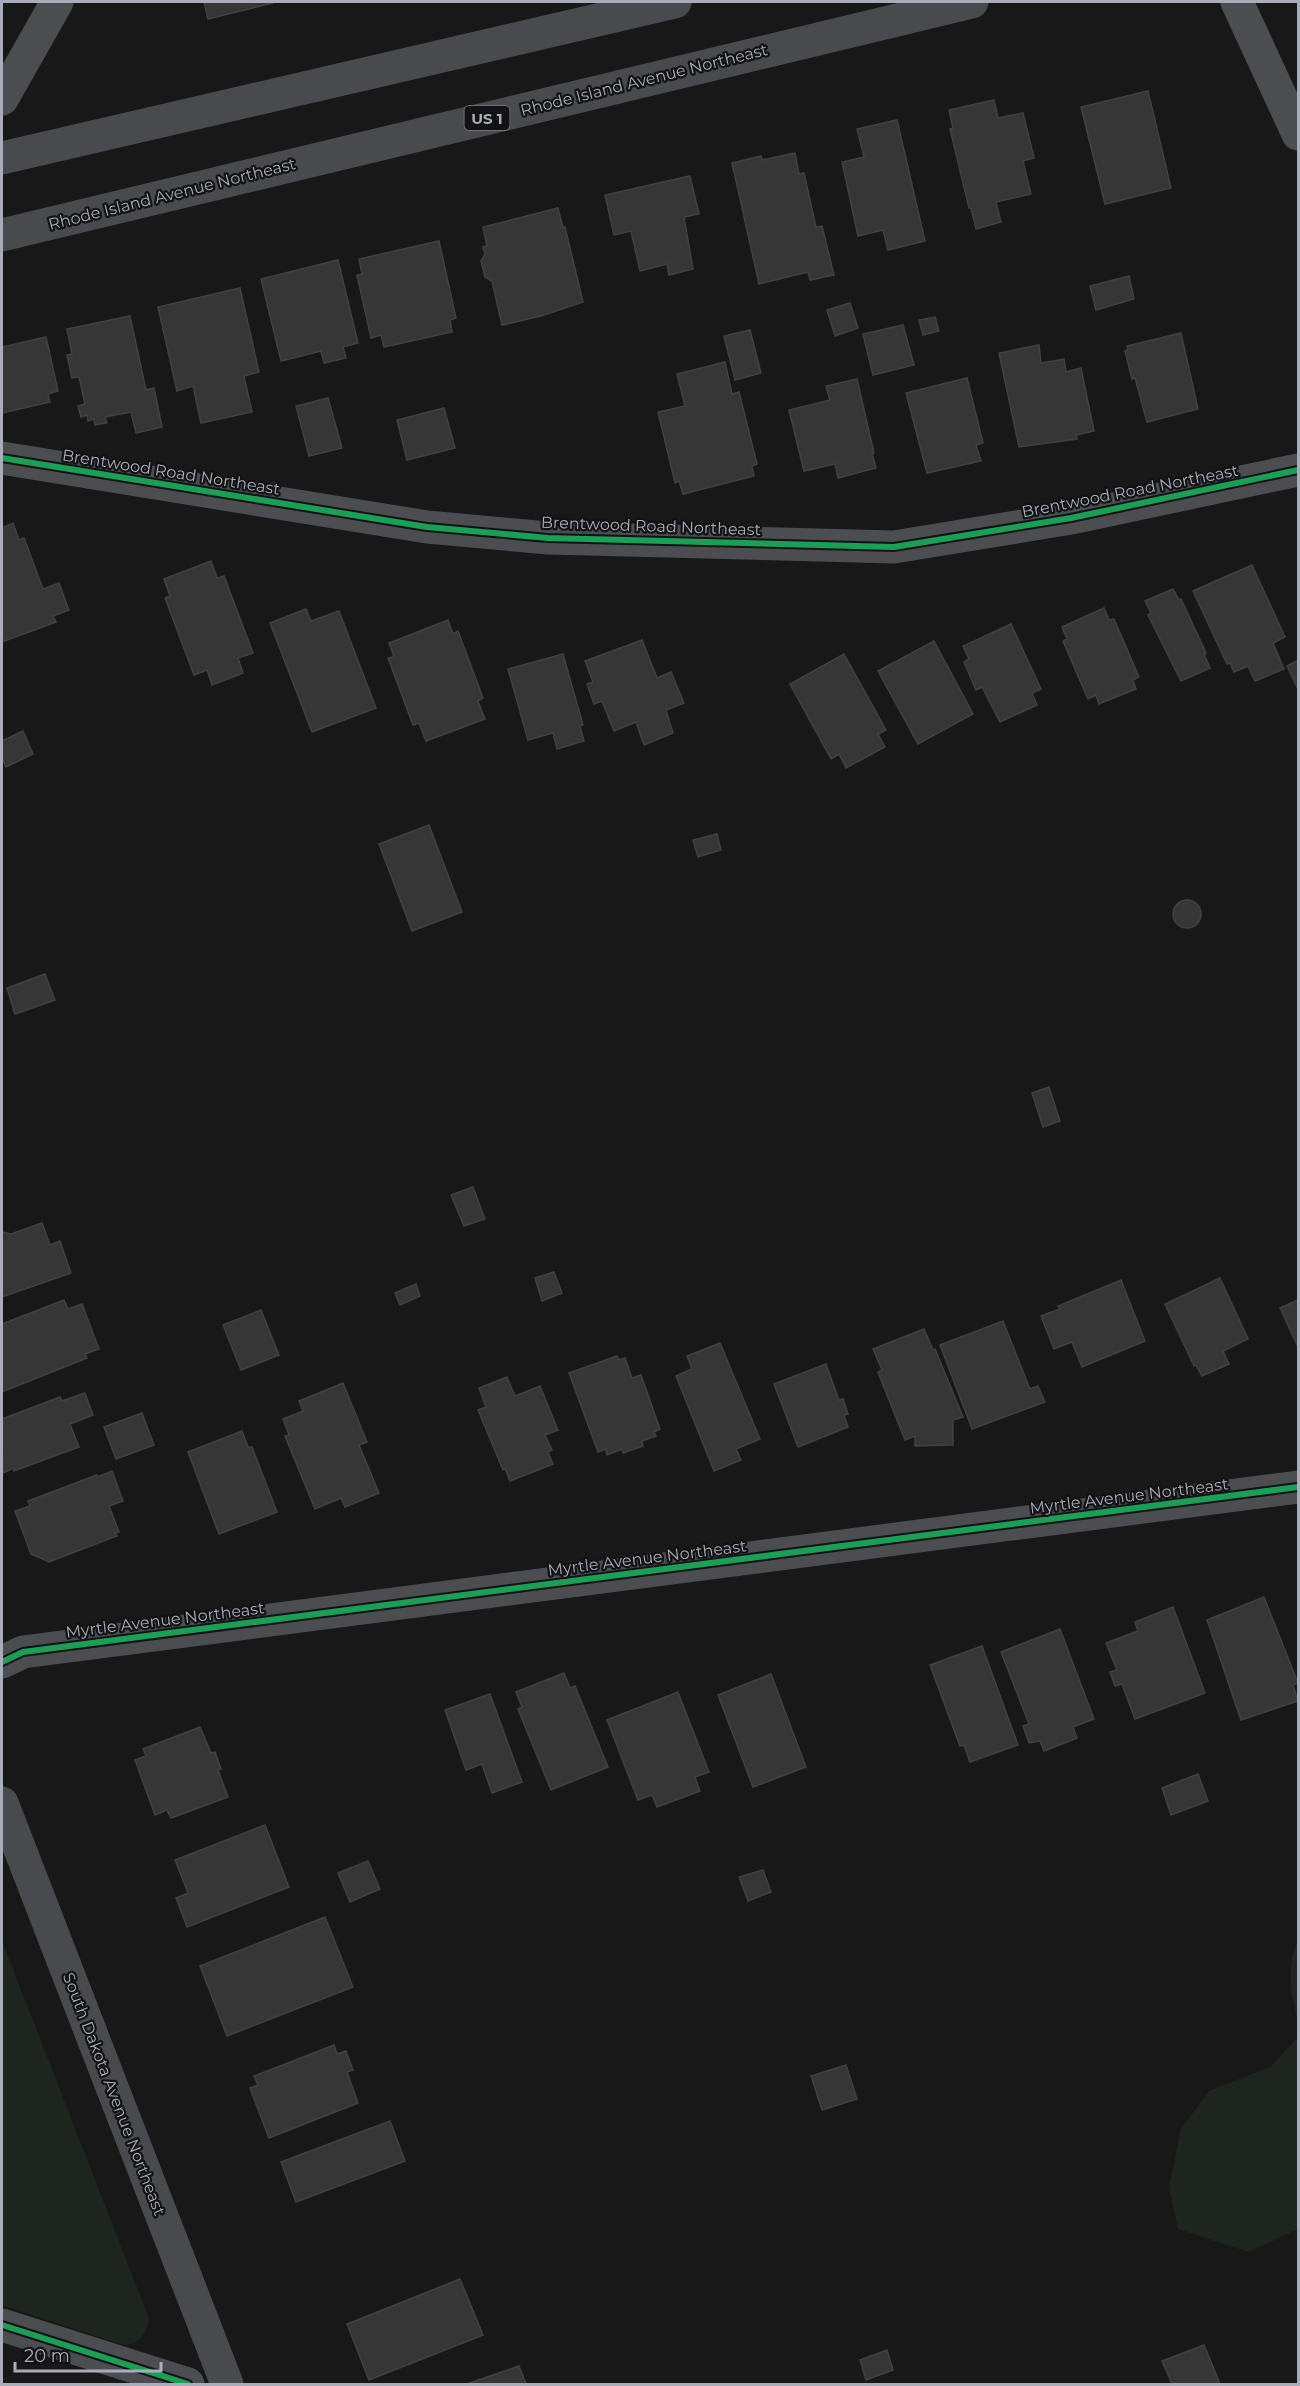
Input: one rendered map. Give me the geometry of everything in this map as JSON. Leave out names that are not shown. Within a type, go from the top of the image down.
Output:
[{"type":"main road","points":[[2,158],[675,2]]},
{"type":"main road","name":"Rhode Island Avenue Northeast","points":[[2,235],[972,2]]},
{"type":"main road","name":"South Dakota Avenue Northeast","points":[[2,1803],[227,2385]]},
{"type":"street","points":[[2,99],[57,2]]},
{"type":"street","points":[[1236,2],[1299,134]]},
{"type":"street","name":"Brentwood Road Northeast","points":[[2,458],[427,527],[548,538],[894,547],[1071,518],[1299,470]]},
{"type":"street","name":"Myrtle Avenue Northeast","points":[[2,1662],[23,1652],[1299,1487]]},
{"type":"street","points":[[2,2325],[188,2385]]},
{"type":"shaded area","points":[[1298,1940],[1298,2022],[1293,2001],[1291,1970]]},
{"type":"shaded area","points":[[2,1941],[148,2316],[147,2328],[141,2338],[132,2343],[120,2344],[2,2305]]},
{"type":"shaded area","points":[[1298,2037],[1298,2229],[1249,2252],[1178,2229],[1169,2187],[1181,2129],[1209,2091],[1270,2067]]},
{"type":"building","points":[[204,2],[273,2],[273,3],[208,19]]},
{"type":"building","points":[[1148,91],[1171,188],[1105,204],[1081,107]]},
{"type":"building","points":[[994,100],[998,118],[1023,113],[1034,158],[1023,161],[1031,194],[996,202],[1001,222],[976,229],[950,129],[953,128],[949,110]]},
{"type":"building","points":[[897,120],[925,241],[888,250],[883,230],[858,236],[842,162],[864,157],[857,129]]},
{"type":"building","points":[[795,153],[799,174],[804,173],[816,227],[822,226],[834,275],[810,280],[808,272],[759,284],[732,163],[761,156],[762,160]]},
{"type":"building","points":[[690,176],[699,214],[684,217],[693,269],[669,275],[667,264],[640,271],[631,231],[614,235],[605,195]]},
{"type":"building","points":[[558,208],[563,228],[565,227],[583,302],[541,316],[502,325],[492,281],[485,277],[481,261],[485,254],[483,247],[487,246],[483,227]]},
{"type":"building","points":[[439,241],[456,318],[450,320],[452,332],[384,347],[381,335],[371,338],[357,275],[362,274],[359,259]]},
{"type":"building","points":[[338,260],[358,343],[343,347],[346,358],[324,363],[321,351],[281,361],[261,279]]},
{"type":"building","points":[[1129,276],[1134,299],[1096,310],[1090,286]]},
{"type":"building","points":[[240,288],[259,372],[244,376],[252,412],[201,423],[193,386],[177,391],[158,307]]},
{"type":"building","points":[[850,303],[858,328],[835,336],[827,310]]},
{"type":"building","points":[[130,316],[146,390],[154,388],[162,427],[136,433],[131,412],[105,417],[107,423],[95,425],[94,419],[88,421],[87,415],[81,417],[78,406],[85,404],[79,377],[72,378],[67,355],[72,354],[67,329]]},
{"type":"building","points":[[935,317],[939,331],[923,335],[919,320]]},
{"type":"building","points":[[903,325],[914,365],[873,375],[863,334]]},
{"type":"building","points":[[750,330],[761,373],[735,380],[724,336]]},
{"type":"building","points":[[1181,333],[1198,409],[1147,422],[1125,351],[1128,350],[1127,346]]},
{"type":"building","points":[[46,337],[58,391],[48,394],[50,402],[2,413],[2,347]]},
{"type":"building","points":[[1039,345],[1041,363],[1064,359],[1066,372],[1081,368],[1094,431],[1076,435],[1077,439],[1019,447],[999,353]]},
{"type":"building","points":[[725,362],[732,394],[739,392],[757,464],[752,466],[754,476],[683,494],[679,481],[675,483],[658,412],[685,406],[677,374]]},
{"type":"building","points":[[967,378],[983,443],[976,445],[981,461],[927,473],[906,393]]},
{"type":"building","points":[[857,379],[876,468],[838,478],[835,464],[804,471],[789,410],[830,400],[826,386]]},
{"type":"building","points":[[328,398],[342,448],[309,456],[296,406]]},
{"type":"building","points":[[444,408],[455,448],[407,460],[397,420]]},
{"type":"building","points":[[13,523],[19,540],[24,538],[43,589],[59,583],[69,610],[53,616],[56,622],[2,642],[2,528]]},
{"type":"building","points":[[211,561],[217,578],[224,576],[253,653],[238,658],[243,673],[212,685],[207,670],[194,675],[165,598],[170,596],[164,579]]},
{"type":"building","points":[[1252,565],[1285,637],[1273,643],[1284,669],[1255,681],[1248,666],[1234,672],[1230,663],[1227,664],[1193,591]]},
{"type":"building","points":[[1173,589],[1179,600],[1181,599],[1206,653],[1204,654],[1210,668],[1181,681],[1148,615],[1151,613],[1145,601]]},
{"type":"building","points":[[1104,608],[1109,620],[1114,619],[1139,677],[1133,680],[1136,689],[1099,704],[1096,695],[1088,699],[1063,641],[1067,639],[1062,627]]},
{"type":"building","points":[[306,609],[311,621],[339,611],[376,708],[312,732],[270,623]]},
{"type":"building","points":[[448,620],[453,634],[458,631],[483,698],[478,701],[485,719],[426,741],[419,723],[413,725],[388,658],[394,657],[389,643]]},
{"type":"building","points":[[1011,624],[1041,689],[1032,693],[1037,705],[1000,722],[982,687],[976,690],[964,662],[969,659],[963,646]]},
{"type":"building","points":[[642,640],[657,678],[671,672],[684,703],[666,710],[673,733],[644,745],[636,722],[614,731],[602,701],[594,704],[587,684],[593,682],[585,661]]},
{"type":"building","points":[[934,641],[973,714],[918,744],[878,671]]},
{"type":"building","points":[[563,654],[583,725],[580,726],[584,741],[557,749],[553,733],[528,740],[508,669]]},
{"type":"building","points":[[844,654],[886,730],[878,734],[885,747],[846,768],[839,754],[831,759],[790,684]]},
{"type":"building","points":[[1298,660],[1298,689],[1287,666]]},
{"type":"building","points":[[23,731],[33,754],[6,767],[2,757],[2,741]]},
{"type":"building","points":[[429,825],[462,912],[412,931],[379,844]]},
{"type":"building","points":[[717,834],[721,850],[698,857],[693,840]]},
{"type":"building","points":[[1187,900],[1197,904],[1201,914],[1197,924],[1187,928],[1177,924],[1173,914],[1177,904]]},
{"type":"building","points":[[45,974],[55,1000],[15,1014],[7,988]]},
{"type":"building","points":[[1049,1087],[1060,1121],[1043,1127],[1032,1093]]},
{"type":"building","points":[[473,1187],[485,1219],[464,1226],[451,1195]]},
{"type":"building","points":[[42,1223],[50,1245],[60,1241],[71,1273],[2,1297],[2,1232],[11,1234]]},
{"type":"building","points":[[554,1272],[562,1293],[542,1301],[535,1278]]},
{"type":"building","points":[[1220,1278],[1248,1339],[1223,1351],[1229,1364],[1202,1376],[1196,1365],[1194,1366],[1165,1304]]},
{"type":"building","points":[[1121,1280],[1145,1341],[1082,1367],[1072,1342],[1054,1349],[1041,1316],[1060,1309],[1058,1306]]},
{"type":"building","points":[[416,1284],[420,1296],[400,1305],[395,1293]]},
{"type":"building","points":[[64,1300],[68,1309],[82,1304],[99,1349],[85,1354],[87,1358],[2,1392],[2,1324]]},
{"type":"building","points":[[1298,1300],[1298,1347],[1280,1308]]},
{"type":"building","points":[[261,1310],[279,1355],[241,1370],[223,1325]]},
{"type":"building","points":[[1003,1321],[1030,1389],[1038,1386],[1045,1402],[972,1429],[940,1345]]},
{"type":"building","points":[[924,1329],[933,1350],[935,1349],[963,1417],[953,1420],[953,1445],[915,1446],[915,1436],[905,1440],[878,1372],[882,1370],[873,1349]]},
{"type":"building","points":[[720,1343],[760,1439],[736,1449],[741,1460],[714,1471],[676,1376],[692,1369],[687,1356]]},
{"type":"building","points":[[617,1356],[619,1360],[625,1358],[632,1378],[641,1375],[660,1429],[654,1432],[656,1436],[642,1441],[643,1446],[623,1453],[622,1449],[607,1455],[606,1449],[598,1452],[569,1373]]},
{"type":"building","points":[[826,1364],[839,1400],[843,1399],[848,1414],[844,1415],[848,1427],[798,1447],[774,1384]]},
{"type":"building","points":[[507,1377],[515,1396],[540,1386],[558,1430],[545,1435],[552,1450],[548,1452],[553,1464],[510,1481],[505,1469],[503,1470],[478,1410],[486,1407],[479,1388]]},
{"type":"building","points":[[343,1383],[367,1442],[359,1445],[379,1493],[345,1507],[341,1498],[315,1509],[285,1436],[289,1435],[283,1419],[303,1411],[299,1401]]},
{"type":"building","points":[[85,1393],[93,1415],[70,1424],[79,1447],[3,1473],[2,1419],[60,1397],[62,1401]]},
{"type":"building","points":[[142,1413],[154,1445],[116,1459],[104,1427]]},
{"type":"building","points":[[242,1431],[248,1447],[252,1447],[277,1512],[219,1534],[188,1452]]},
{"type":"building","points":[[112,1471],[123,1501],[109,1506],[119,1532],[115,1533],[117,1536],[49,1562],[31,1554],[15,1511],[30,1506],[28,1501]]},
{"type":"building","points":[[1264,1597],[1298,1683],[1293,1685],[1298,1701],[1241,1720],[1207,1620]]},
{"type":"building","points":[[1173,1607],[1205,1693],[1135,1719],[1122,1684],[1115,1686],[1110,1672],[1117,1670],[1106,1643],[1138,1631],[1135,1622]]},
{"type":"building","points":[[1060,1629],[1094,1719],[1073,1727],[1077,1738],[1044,1751],[1040,1741],[1029,1743],[1023,1726],[1029,1724],[1001,1652]]},
{"type":"building","points":[[982,1646],[1018,1745],[970,1762],[964,1745],[960,1746],[930,1665]]},
{"type":"building","points":[[564,1673],[570,1688],[575,1686],[608,1767],[551,1790],[518,1709],[522,1707],[516,1692]]},
{"type":"building","points":[[771,1674],[806,1767],[753,1787],[718,1695]]},
{"type":"building","points":[[678,1692],[709,1772],[695,1777],[700,1791],[657,1807],[652,1795],[638,1800],[607,1720]]},
{"type":"building","points":[[490,1694],[522,1782],[492,1793],[482,1764],[466,1770],[445,1710]]},
{"type":"building","points":[[200,1727],[211,1753],[215,1752],[221,1769],[218,1770],[228,1797],[171,1818],[167,1810],[155,1815],[135,1760],[146,1756],[143,1749]]},
{"type":"building","points":[[1198,1774],[1208,1801],[1171,1815],[1162,1788]]},
{"type":"building","points":[[265,1825],[289,1887],[187,1927],[176,1898],[188,1893],[175,1860]]},
{"type":"building","points":[[368,1861],[380,1889],[350,1902],[338,1873]]},
{"type":"building","points":[[763,1870],[771,1892],[748,1901],[739,1877]]},
{"type":"building","points":[[325,1917],[353,1987],[227,2036],[200,1966]]},
{"type":"building","points":[[334,2045],[337,2054],[346,2051],[353,2070],[347,2072],[358,2103],[269,2138],[250,2088],[258,2085],[254,2076]]},
{"type":"building","points":[[846,2065],[857,2099],[822,2110],[811,2076]]},
{"type":"building","points":[[390,2121],[405,2161],[296,2202],[281,2162]]},
{"type":"building","points":[[460,2279],[483,2335],[369,2380],[347,2324]]},
{"type":"building","points":[[1204,2345],[1220,2384],[1172,2384],[1162,2361]]},
{"type":"building","points":[[887,2350],[893,2370],[866,2380],[860,2360]]},
{"type":"building","points":[[519,2366],[526,2384],[467,2384]]},
{"type":"cycle path","points":[[2,458],[427,527],[548,538],[894,547],[1071,518],[1298,470]]},
{"type":"cycle path","points":[[2,1662],[23,1652],[1298,1487]]},
{"type":"cycle path","points":[[2,2325],[188,2384]]}]
